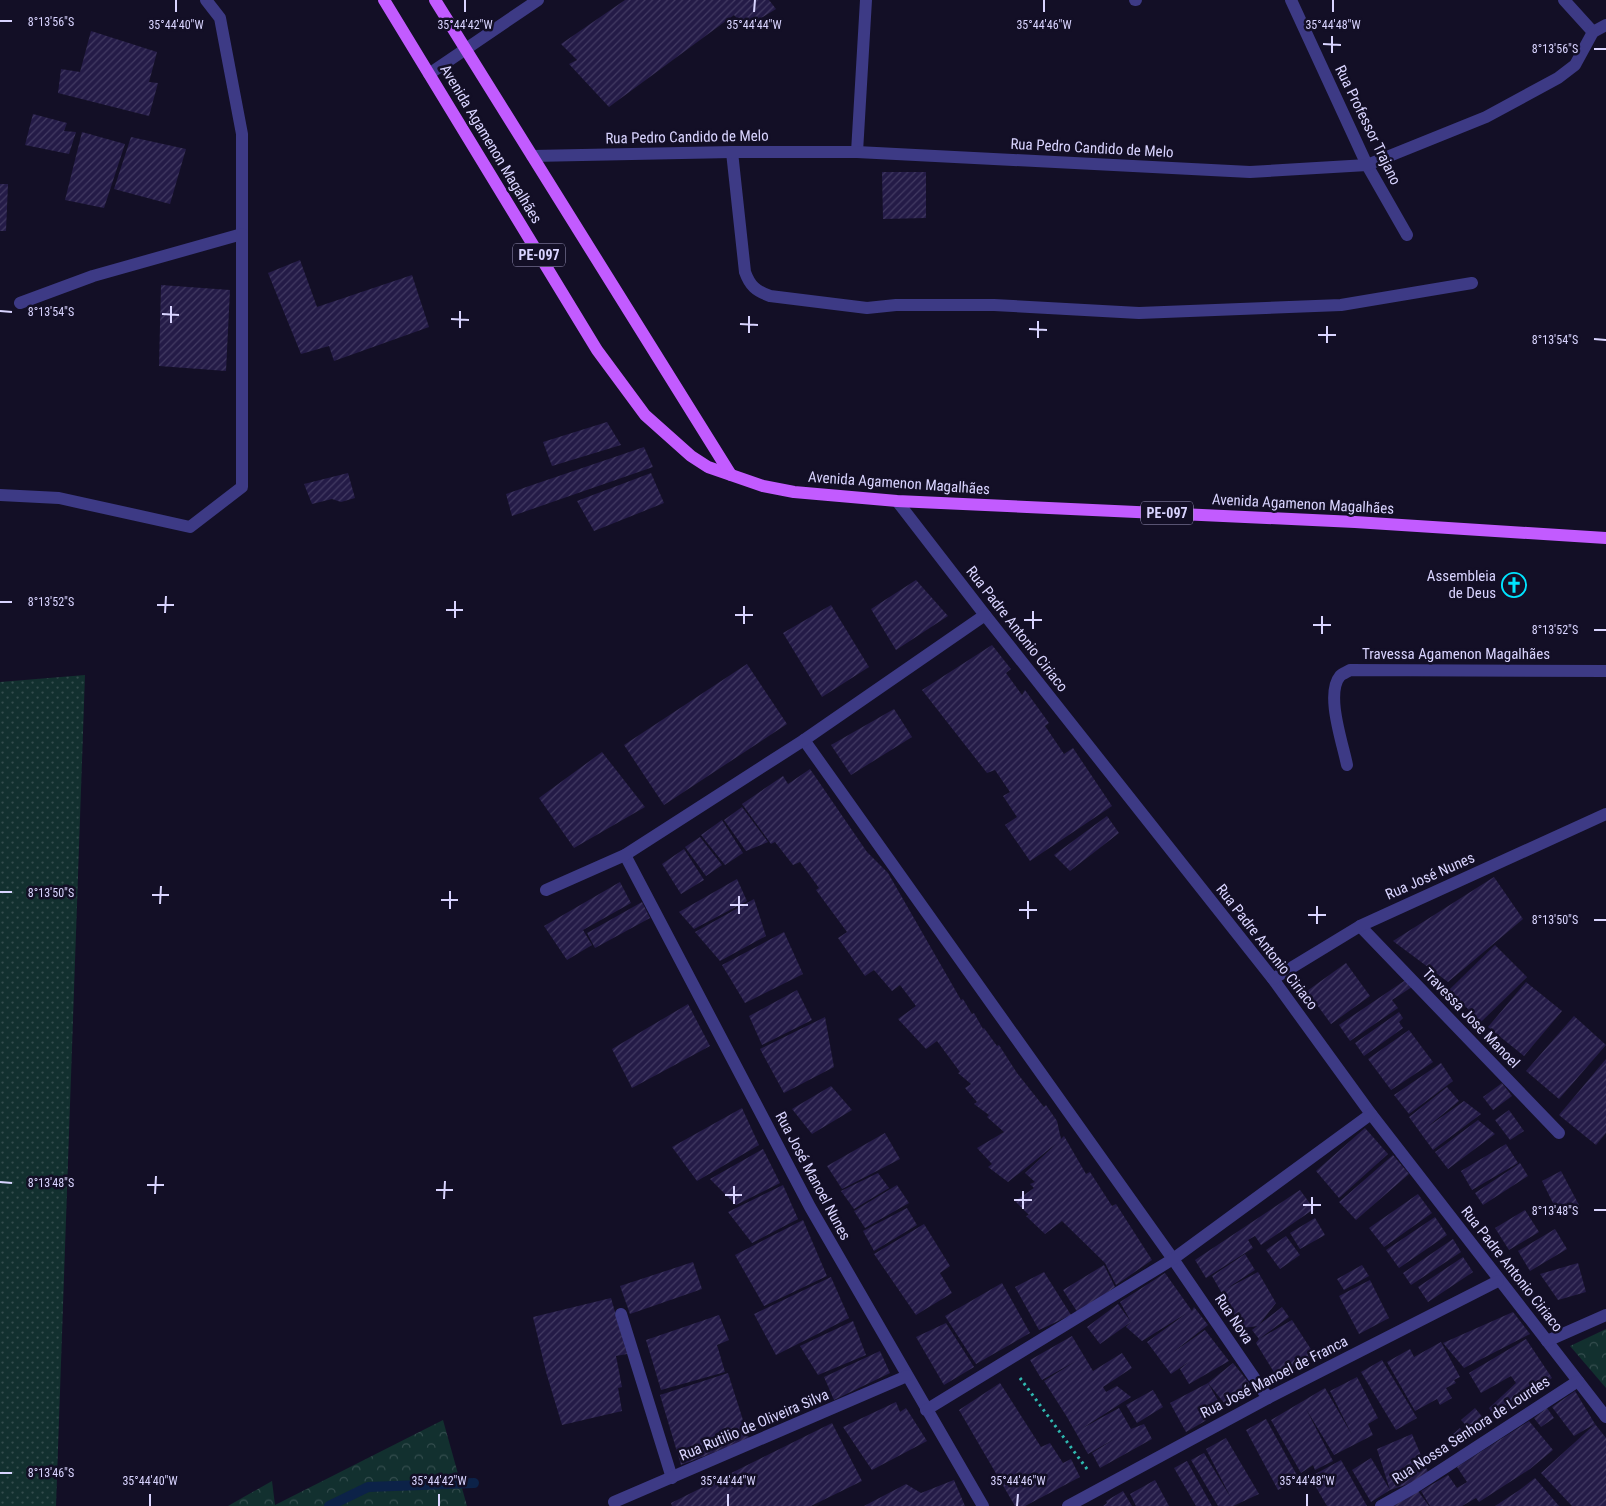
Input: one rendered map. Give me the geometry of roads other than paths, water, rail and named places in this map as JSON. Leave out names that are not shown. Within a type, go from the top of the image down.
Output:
[{"type":"main road","name":"Avenida Agamenon Magalhães","points":[[384,0],[597,350],[645,415],[691,456],[708,467],[764,486],[794,492],[897,501],[1355,522],[1606,538]]},
{"type":"main road","name":"Avenida Agamenon Magalhães","points":[[435,0],[731,475]]},
{"type":"street","points":[[0,495],[59,498],[190,527],[242,488],[242,134],[220,18],[206,0]]},
{"type":"street","points":[[429,74],[538,0]]},
{"type":"street","points":[[857,152],[866,0]]},
{"type":"street","name":"Rua Professor Trajano","points":[[1291,0],[1367,165],[1407,235]]},
{"type":"street","points":[[1564,0],[1593,32],[1606,25]]},
{"type":"street","name":"Rua Pedro Candido de Melo","points":[[532,156],[732,152],[857,152],[1250,172],[1367,165],[1486,117],[1551,82],[1575,64],[1593,32]]},
{"type":"street","points":[[732,152],[745,272],[750,284],[758,292],[770,296],[866,308],[896,305],[994,305],[1139,313],[1341,306],[1472,283]]},
{"type":"street","points":[[20,303],[93,276],[242,234]]},
{"type":"street","name":"Rua Padre Antonio Ciriaco","points":[[897,501],[984,615],[1273,979],[1371,1114],[1498,1281],[1606,1415]]},
{"type":"street","points":[[546,890],[625,855],[804,740],[984,615]]},
{"type":"street","name":"Travessa Agamenon Magalhães","points":[[1347,765],[1333,699],[1335,686],[1341,675],[1350,670],[1606,671]]},
{"type":"street","name":"Rua Nova","points":[[804,740],[1173,1259],[1268,1398]]},
{"type":"street","name":"Rua José Nunes","points":[[1273,979],[1360,926],[1606,814]]},
{"type":"street","name":"Rua José Manoel Nunes","points":[[625,855],[810,1207],[983,1506]]},
{"type":"street","name":"Travessa Jose Manoel","points":[[1360,926],[1558,1133]]},
{"type":"street","points":[[926,1410],[1173,1259],[1371,1114]]},
{"type":"street","name":"Rua José Manoel de Franca","points":[[1068,1506],[1100,1487],[1268,1398],[1498,1281]]},
{"type":"street","points":[[621,1314],[672,1478]]},
{"type":"street","points":[[1547,1340],[1606,1314]]},
{"type":"street","name":"Rua Rutilio de Oliveira Silva","points":[[614,1502],[907,1376]]},
{"type":"street","name":"Rua Nossa Senhora de Lourdes","points":[[1381,1506],[1415,1487],[1578,1381]]},
{"type":"waterway","points":[[329,1506],[368,1487],[474,1483]]},
{"type":"place","name":"Assembleia de Deus","points":[[1514,585]]}]
